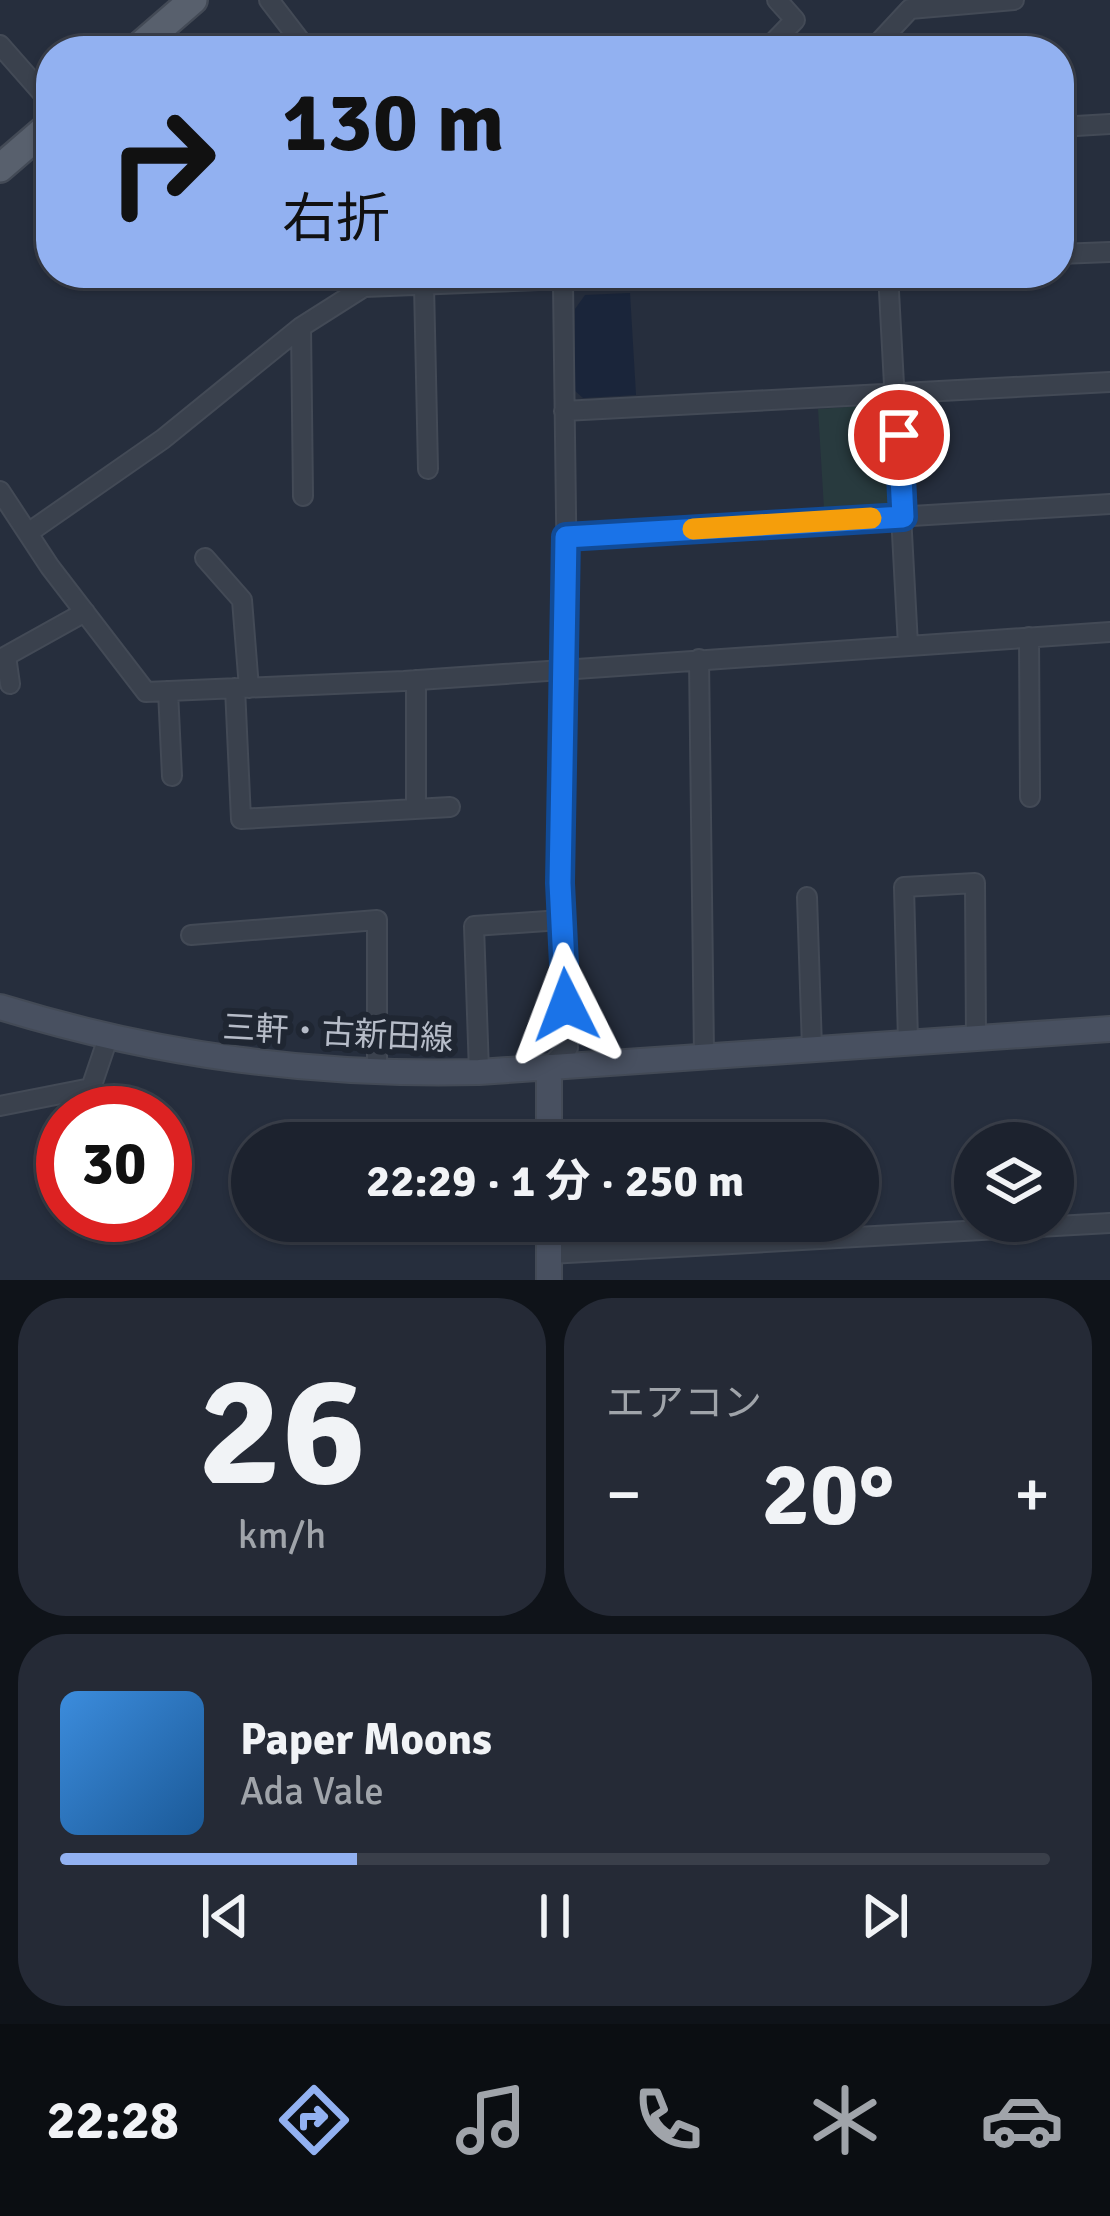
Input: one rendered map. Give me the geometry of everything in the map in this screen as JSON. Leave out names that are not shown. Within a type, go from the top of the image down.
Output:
[{"type":"main road","points":[[151,36],[193,0]]},
{"type":"main road","points":[[0,168],[36,137]]},
{"type":"street","points":[[269,0],[297,36]]},
{"type":"street","points":[[777,0],[795,20],[780,36]]},
{"type":"street","points":[[885,36],[910,9],[1014,0]]},
{"type":"street","points":[[0,46],[36,86]]},
{"type":"street","points":[[1074,127],[1110,124]]},
{"type":"street","points":[[1074,253],[1110,251]]},
{"type":"street","points":[[28,533],[163,439],[301,327],[362,288]]},
{"type":"street","points":[[424,288],[428,469]]},
{"type":"street","points":[[549,1122],[549,1067],[568,1048],[561,920],[568,667],[558,288]]},
{"type":"street","points":[[889,288],[908,645]]},
{"type":"street","points":[[301,327],[303,496]]},
{"type":"street","points":[[564,411],[1110,382]]},
{"type":"street","points":[[0,491],[146,692],[416,680],[1110,632]]},
{"type":"street","points":[[566,537],[1110,504]]},
{"type":"street","points":[[205,558],[242,600],[241,819],[450,807]]},
{"type":"street","points":[[10,684],[6,656],[85,612]]},
{"type":"street","points":[[1029,637],[1030,796]]},
{"type":"street","points":[[699,659],[704,1055]]},
{"type":"street","points":[[416,680],[416,806]]},
{"type":"street","points":[[168,691],[172,776]]},
{"type":"street","points":[[908,1041],[904,886],[975,883],[976,1038]]},
{"type":"street","points":[[807,897],[812,1048]]},
{"type":"street","points":[[191,935],[377,920],[377,1073]]},
{"type":"street","points":[[479,1072],[474,926],[561,920]]},
{"type":"street","name":"三軒・古新田線","points":[[0,1007],[108,1038],[261,1066],[377,1073],[479,1072],[1110,1029]]},
{"type":"street","points":[[0,1106],[91,1088],[108,1038]]},
{"type":"street","points":[[549,1254],[1110,1223]]},
{"type":"street","points":[[549,1242],[550,1280]]},
{"type":"shaded area","points":[[877,405],[885,410],[891,500],[883,506],[824,509],[818,409]]},
{"type":"water","points":[[630,293],[636,395],[583,398],[575,391],[575,309],[585,295]]},
{"type":"slow traffic","points":[[693,529],[871,518]]},
{"type":"route","points":[[566,1005],[560,883],[568,667],[566,537],[903,517],[899,435]]}]
